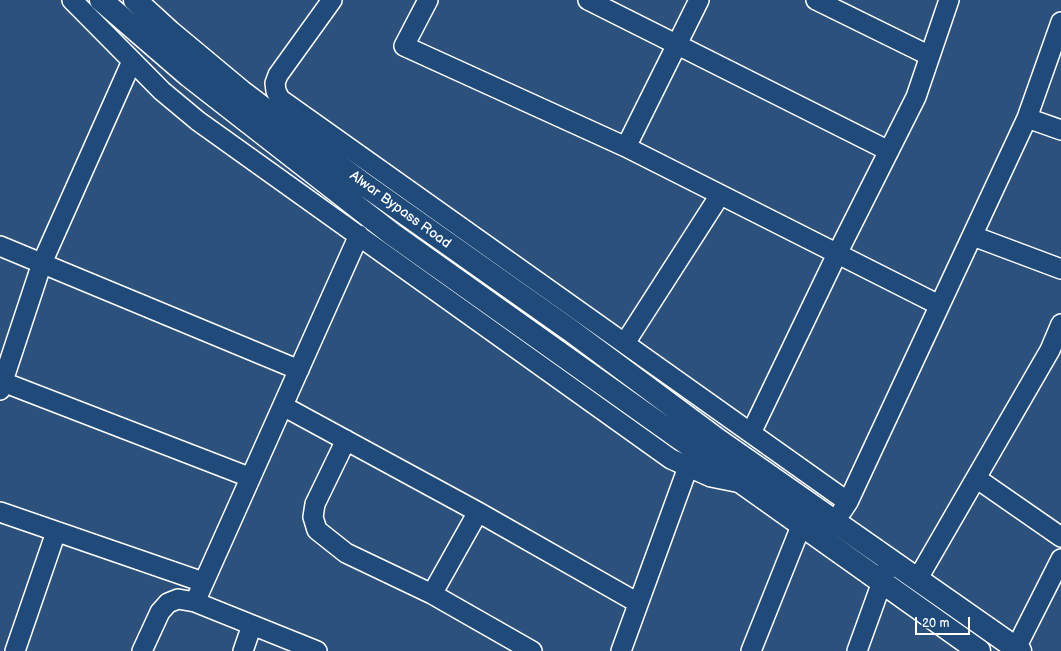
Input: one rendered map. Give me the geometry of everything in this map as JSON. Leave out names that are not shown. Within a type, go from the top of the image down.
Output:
[{"type":"main road","points":[[101,0],[188,75],[392,234],[801,526],[882,582],[973,649]]},
{"type":"main road","name":"Alwar Bypass Road","points":[[135,0],[170,32],[242,92],[362,183],[570,330],[674,408],[889,561],[1018,650]]},
{"type":"street","points":[[72,0],[162,91],[198,120],[671,460],[711,477],[741,483]]},
{"type":"street","points":[[332,0],[278,75],[275,83],[276,91],[280,99],[848,502]]},
{"type":"street","points":[[428,0],[404,46],[626,147],[939,305]]},
{"type":"street","points":[[588,0],[889,151]]},
{"type":"street","points":[[626,147],[699,0]]},
{"type":"street","points":[[816,0],[930,56]]},
{"type":"street","points":[[751,433],[837,254],[916,96],[949,0]]},
{"type":"street","points":[[835,522],[848,502],[939,305],[974,236],[1027,118],[1061,22]]},
{"type":"street","points":[[132,61],[42,263],[1,386],[249,478]]},
{"type":"street","points":[[1027,118],[1061,130]]},
{"type":"street","points":[[625,343],[720,195]]},
{"type":"street","points":[[195,602],[249,478],[359,236]]},
{"type":"street","points":[[974,236],[1061,269]]},
{"type":"street","points":[[0,246],[299,370]]},
{"type":"street","points":[[917,580],[1050,350],[1061,324]]},
{"type":"street","points":[[283,406],[478,512],[638,603]]},
{"type":"street","points":[[346,440],[315,504],[313,517],[317,530],[346,553],[432,594],[532,651]]},
{"type":"street","points":[[620,651],[688,467]]},
{"type":"street","points":[[976,478],[1061,537]]},
{"type":"street","points":[[0,512],[203,582]]},
{"type":"street","points":[[432,594],[478,512]]},
{"type":"street","points":[[751,651],[801,526]]},
{"type":"street","points":[[15,651],[56,532]]},
{"type":"street","points":[[1018,650],[1061,559]]},
{"type":"street","points":[[857,651],[889,561]]},
{"type":"street","points":[[142,651],[160,612],[168,603],[178,599],[195,602],[317,651]]},
{"type":"street","points":[[243,651],[252,625]]}]
